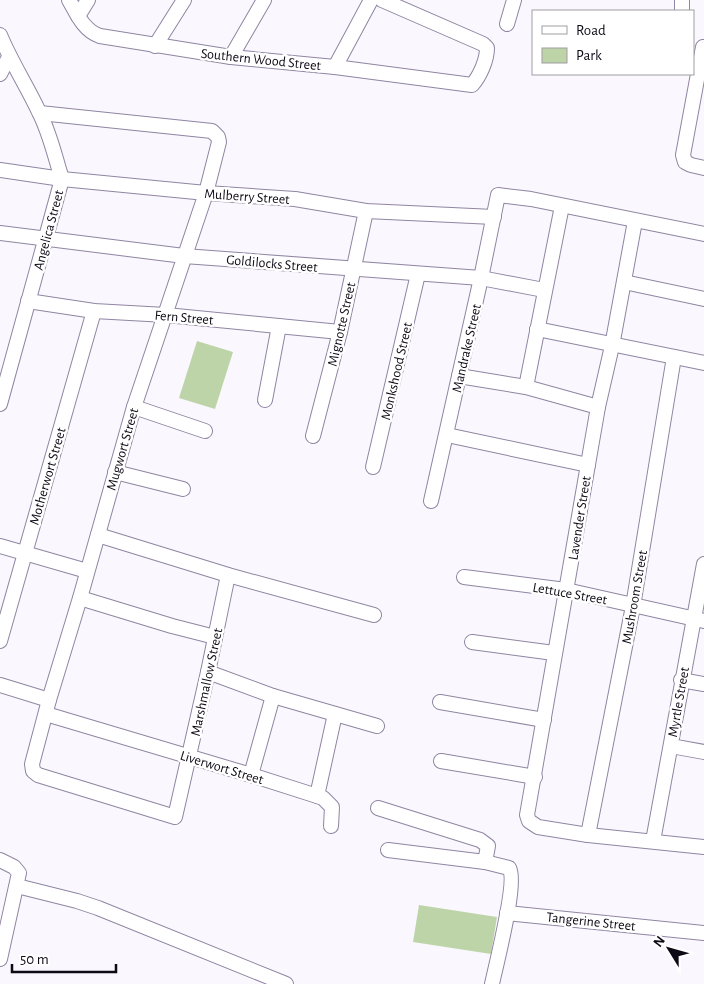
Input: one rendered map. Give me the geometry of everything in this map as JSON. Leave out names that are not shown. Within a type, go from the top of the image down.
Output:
[{"type":"street","name":"Southern Wood Street","points":[[69,0],[85,27],[93,34],[155,46],[231,57],[335,67],[466,86],[472,85],[487,54],[487,48],[483,44],[382,0]]},
{"type":"street","points":[[78,16],[88,0]]},
{"type":"street","points":[[155,46],[184,0]]},
{"type":"street","points":[[231,57],[264,0]]},
{"type":"street","points":[[335,67],[371,0]]},
{"type":"street","points":[[507,24],[514,0]]},
{"type":"street","name":"Angelica Street","points":[[0,35],[9,57],[40,113],[62,179],[0,404]]},
{"type":"street","points":[[700,44],[683,155],[685,162],[704,168]]},
{"type":"street","points":[[0,74],[9,57]]},
{"type":"street","name":"Mugwort Street","points":[[40,113],[212,131],[219,142],[206,193],[134,407],[32,764],[33,771],[38,775],[175,817]]},
{"type":"street","name":"Mulberry Street","points":[[0,170],[62,179],[206,193],[295,199],[366,211],[494,217]]},
{"type":"street","name":"Mandrake Street","points":[[431,501],[447,435],[498,194],[562,206]]},
{"type":"street","points":[[526,387],[562,206],[704,234]]},
{"type":"street","name":"Mignotte Street","points":[[313,436],[340,332],[366,211]]},
{"type":"street","name":"Lavender Street","points":[[588,835],[538,827],[529,821],[527,815],[535,778],[554,653],[598,407],[612,346],[635,221]]},
{"type":"street","name":"Goldilocks Street","points":[[0,233],[184,256],[481,278],[544,290]]},
{"type":"street","name":"Monkshood Street","points":[[374,467],[418,274]]},
{"type":"street","points":[[624,282],[704,299]]},
{"type":"street","name":"Fern Street","points":[[28,302],[94,311],[166,315],[340,332]]},
{"type":"street","name":"Motherwort Street","points":[[0,641],[94,311]]},
{"type":"street","points":[[265,400],[279,326]]},
{"type":"street","points":[[537,330],[704,363]]},
{"type":"street","name":"Mushroom Street","points":[[588,835],[633,606],[674,357]]},
{"type":"street","points":[[459,376],[526,387],[598,407]]},
{"type":"street","points":[[134,407],[205,431]]},
{"type":"street","points":[[447,435],[588,465]]},
{"type":"street","points":[[115,472],[183,489]]},
{"type":"street","points":[[98,535],[228,575],[374,615]]},
{"type":"street","points":[[0,546],[87,571]]},
{"type":"street","name":"Myrtle Street","points":[[652,841],[681,680],[699,620],[704,564]]},
{"type":"street","name":"Marshmallow Street","points":[[175,817],[190,757],[228,575]]},
{"type":"street","name":"Lettuce Street","points":[[464,578],[566,590],[699,620]]},
{"type":"street","points":[[80,598],[215,637]]},
{"type":"street","points":[[472,642],[554,653]]},
{"type":"street","points":[[208,672],[273,696],[378,726]]},
{"type":"street","points":[[681,680],[704,684]]},
{"type":"street","name":"Liverwort Street","points":[[0,685],[47,707],[190,757],[317,796]]},
{"type":"street","points":[[251,775],[273,696]]},
{"type":"street","points":[[440,702],[544,720]]},
{"type":"street","points":[[331,826],[332,808],[323,798],[317,796],[335,714]]},
{"type":"street","points":[[670,746],[704,752]]},
{"type":"street","points":[[441,761],[535,778]]},
{"type":"street","points":[[378,808],[480,840],[488,846],[485,862]]},
{"type":"street","points":[[588,835],[704,847]]},
{"type":"street","points":[[388,850],[485,862],[509,868],[512,872],[507,913],[492,984]]},
{"type":"street","points":[[0,860],[8,863],[19,873],[4,928],[0,959]]},
{"type":"street","points":[[17,886],[98,908],[286,984]]},
{"type":"street","name":"Tangerine Street","points":[[507,913],[704,933]]},
{"type":"green space","points":[[197,341],[233,352],[215,409],[179,398]]},
{"type":"green space","points":[[419,905],[497,917],[491,954],[413,942]]}]
